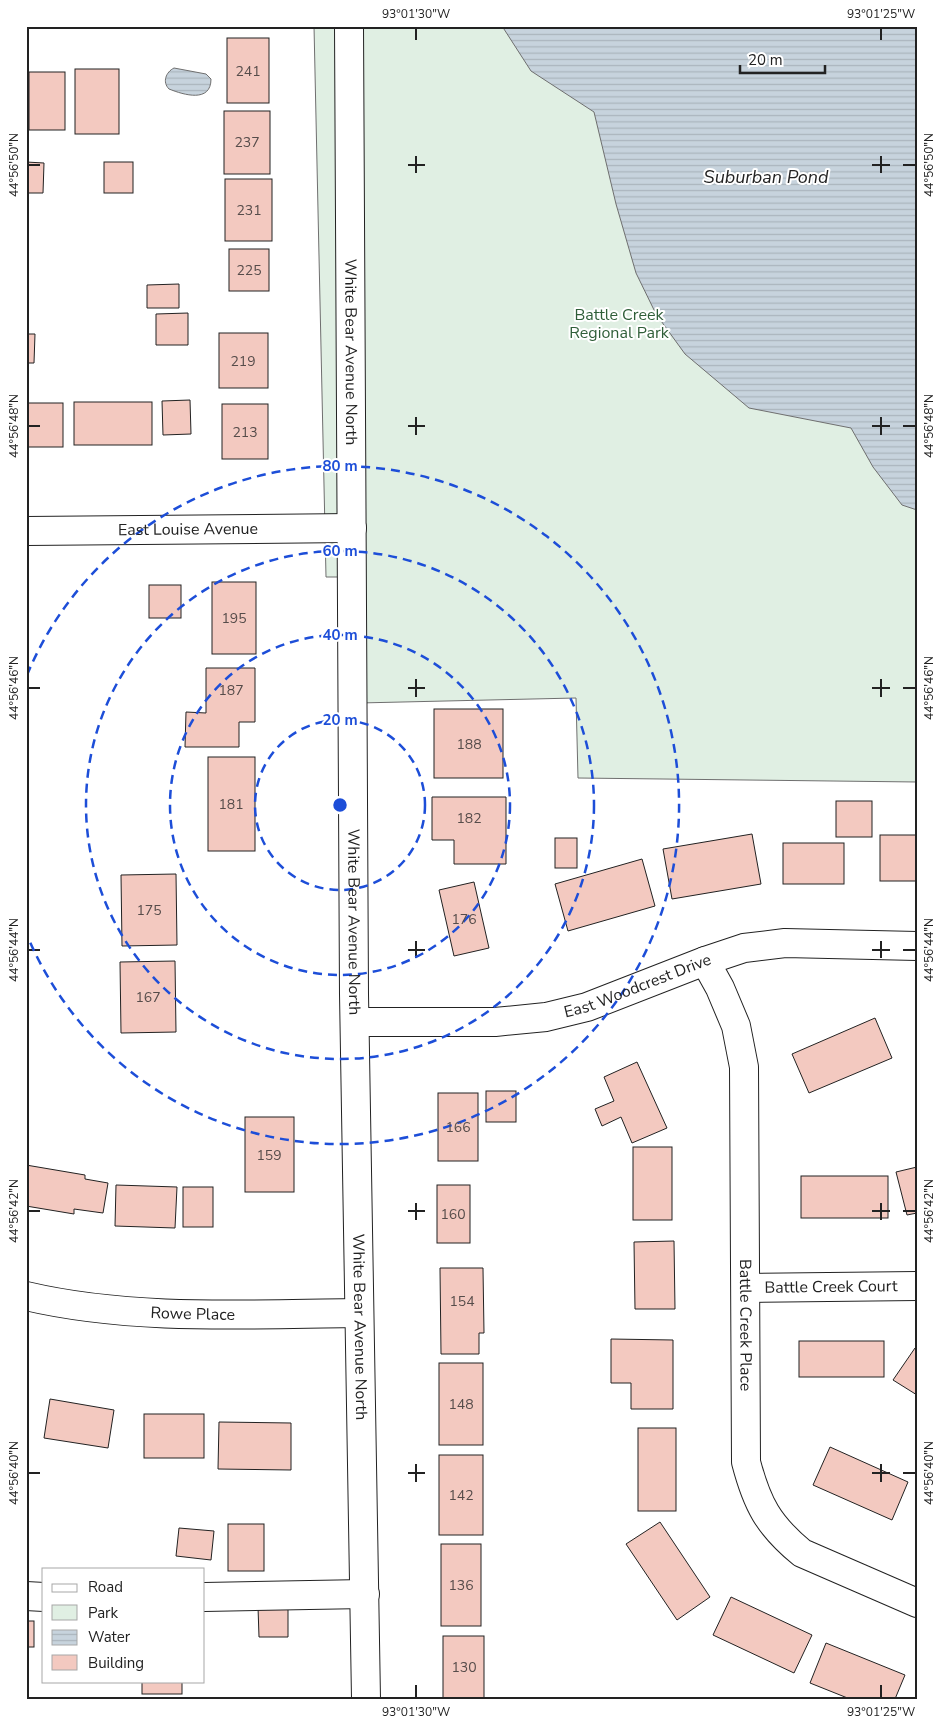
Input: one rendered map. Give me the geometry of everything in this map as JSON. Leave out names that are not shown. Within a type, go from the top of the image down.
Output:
[{"type":"street","name":"White Bear Avenue North","points":[[349,26],[355,1022],[358,1313],[366,1699]]},
{"type":"street","name":"East Louise Avenue","points":[[26,531],[352,528]]},
{"type":"street","name":"East Woodcrest Drive","points":[[355,1022],[495,1022],[546,1017],[587,1007],[705,961],[744,948],[785,943],[917,946]]},
{"type":"street","name":"Battle Creek Place","points":[[705,961],[720,988],[736,1026],[744,1067],[746,1462],[754,1492],[768,1519],[802,1553],[917,1603]]},
{"type":"street","name":"Battle Creek Court","points":[[746,1288],[917,1286]]},
{"type":"street","name":"Rowe Place","points":[[26,1296],[117,1310],[236,1315],[358,1313]]},
{"type":"street","points":[[205,1597],[365,1594]]},
{"type":"street","points":[[26,1596],[42,1597]]},
{"type":"green space","name":"Battle Creek Regional Park","points":[[314,26],[917,26],[917,782],[578,778],[576,698],[359,703],[356,577],[326,577]]},
{"type":"water","name":"Suburban Pond","points":[[502,26],[917,26],[917,510],[902,505],[873,467],[851,428],[749,408],[685,354],[656,314],[636,273],[616,204],[594,112],[531,71]]},
{"type":"water","points":[[174,68],[206,74],[211,79],[207,92],[189,95],[169,89],[165,80],[169,72]]},
{"type":"building","points":[[227,38],[269,38],[269,103],[227,103]]},
{"type":"building","points":[[75,69],[119,69],[119,134],[75,134]]},
{"type":"building","points":[[29,72],[65,72],[65,130],[29,130]]},
{"type":"building","points":[[224,111],[270,111],[270,174],[224,174]]},
{"type":"building","points":[[26,162],[44,163],[43,193],[26,193]]},
{"type":"building","points":[[104,162],[133,162],[133,193],[104,193]]},
{"type":"building","points":[[225,179],[272,179],[272,241],[225,241]]},
{"type":"building","points":[[229,249],[269,249],[269,291],[229,291]]},
{"type":"building","points":[[179,284],[179,308],[147,308],[147,285]]},
{"type":"building","points":[[188,313],[188,345],[156,345],[156,314]]},
{"type":"building","points":[[219,333],[268,333],[268,388],[219,388]]},
{"type":"building","points":[[26,334],[35,334],[34,363],[26,363]]},
{"type":"building","points":[[190,400],[191,434],[163,435],[162,401]]},
{"type":"building","points":[[74,402],[152,402],[152,445],[74,445]]},
{"type":"building","points":[[26,403],[63,403],[63,447],[26,447]]},
{"type":"building","points":[[222,404],[268,404],[268,459],[222,459]]},
{"type":"building","points":[[212,582],[256,582],[256,654],[212,654]]},
{"type":"building","points":[[149,585],[181,585],[181,618],[149,618]]},
{"type":"building","points":[[206,668],[255,668],[255,722],[239,722],[239,747],[185,747],[186,712],[206,713]]},
{"type":"building","points":[[434,709],[503,709],[503,778],[434,778]]},
{"type":"building","points":[[208,757],[255,757],[255,851],[208,851]]},
{"type":"building","points":[[432,797],[506,797],[506,864],[454,864],[454,840],[432,840]]},
{"type":"building","points":[[836,801],[872,801],[872,837],[836,837]]},
{"type":"building","points":[[752,834],[761,884],[672,899],[663,849]]},
{"type":"building","points":[[880,835],[917,835],[917,881],[880,881]]},
{"type":"building","points":[[555,838],[577,838],[577,868],[555,868]]},
{"type":"building","points":[[783,843],[844,843],[844,884],[783,884]]},
{"type":"building","points":[[642,859],[655,906],[568,931],[555,884]]},
{"type":"building","points":[[176,874],[177,945],[122,946],[121,875]]},
{"type":"building","points":[[474,882],[489,948],[454,956],[439,890]]},
{"type":"building","points":[[175,961],[176,1032],[121,1033],[120,962]]},
{"type":"building","points":[[875,1018],[892,1058],[809,1093],[792,1054]]},
{"type":"building","points":[[637,1062],[667,1128],[632,1143],[621,1117],[602,1126],[595,1109],[614,1101],[604,1077]]},
{"type":"building","points":[[486,1091],[516,1091],[516,1122],[486,1122]]},
{"type":"building","points":[[438,1093],[478,1093],[478,1161],[438,1161]]},
{"type":"building","points":[[245,1117],[294,1117],[294,1192],[245,1192]]},
{"type":"building","points":[[633,1147],[672,1147],[672,1220],[633,1220]]},
{"type":"building","points":[[26,1165],[85,1175],[85,1179],[108,1183],[103,1213],[74,1209],[74,1214],[26,1206]]},
{"type":"building","points":[[917,1167],[917,1213],[907,1215],[896,1172]]},
{"type":"building","points":[[801,1176],[888,1176],[888,1218],[801,1218]]},
{"type":"building","points":[[116,1185],[177,1187],[175,1228],[115,1226]]},
{"type":"building","points":[[437,1185],[470,1185],[470,1243],[437,1243]]},
{"type":"building","points":[[183,1187],[213,1187],[213,1227],[183,1227]]},
{"type":"building","points":[[674,1241],[675,1309],[635,1309],[634,1242]]},
{"type":"building","points":[[440,1268],[483,1268],[484,1333],[479,1333],[479,1354],[441,1354]]},
{"type":"building","points":[[611,1339],[673,1340],[673,1409],[631,1409],[631,1383],[611,1383]]},
{"type":"building","points":[[799,1341],[884,1341],[884,1377],[799,1377]]},
{"type":"building","points":[[915,1348],[917,1349],[917,1395],[893,1380]]},
{"type":"building","points":[[439,1363],[483,1363],[483,1445],[439,1445]]},
{"type":"building","points":[[50,1399],[114,1410],[108,1448],[44,1438]]},
{"type":"building","points":[[144,1414],[204,1414],[204,1458],[144,1458]]},
{"type":"building","points":[[219,1422],[291,1423],[291,1470],[218,1469]]},
{"type":"building","points":[[638,1428],[676,1428],[676,1511],[638,1511]]},
{"type":"building","points":[[830,1447],[908,1482],[892,1520],[813,1485]]},
{"type":"building","points":[[439,1455],[483,1455],[483,1535],[439,1535]]},
{"type":"building","points":[[660,1522],[710,1597],[677,1620],[626,1544]]},
{"type":"building","points":[[228,1524],[264,1524],[264,1571],[228,1571]]},
{"type":"building","points":[[179,1528],[214,1531],[211,1560],[176,1556]]},
{"type":"building","points":[[441,1544],[481,1544],[481,1626],[441,1626]]},
{"type":"building","points":[[731,1597],[812,1635],[794,1673],[713,1635]]},
{"type":"building","points":[[258,1607],[288,1607],[288,1637],[259,1637]]},
{"type":"building","points":[[26,1621],[34,1621],[34,1647],[26,1647]]},
{"type":"building","points":[[443,1636],[484,1636],[484,1699],[443,1699]]},
{"type":"building","points":[[826,1643],[905,1675],[895,1699],[850,1699],[810,1683]]},
{"type":"building","points":[[142,1682],[182,1682],[182,1694],[142,1694]]}]
